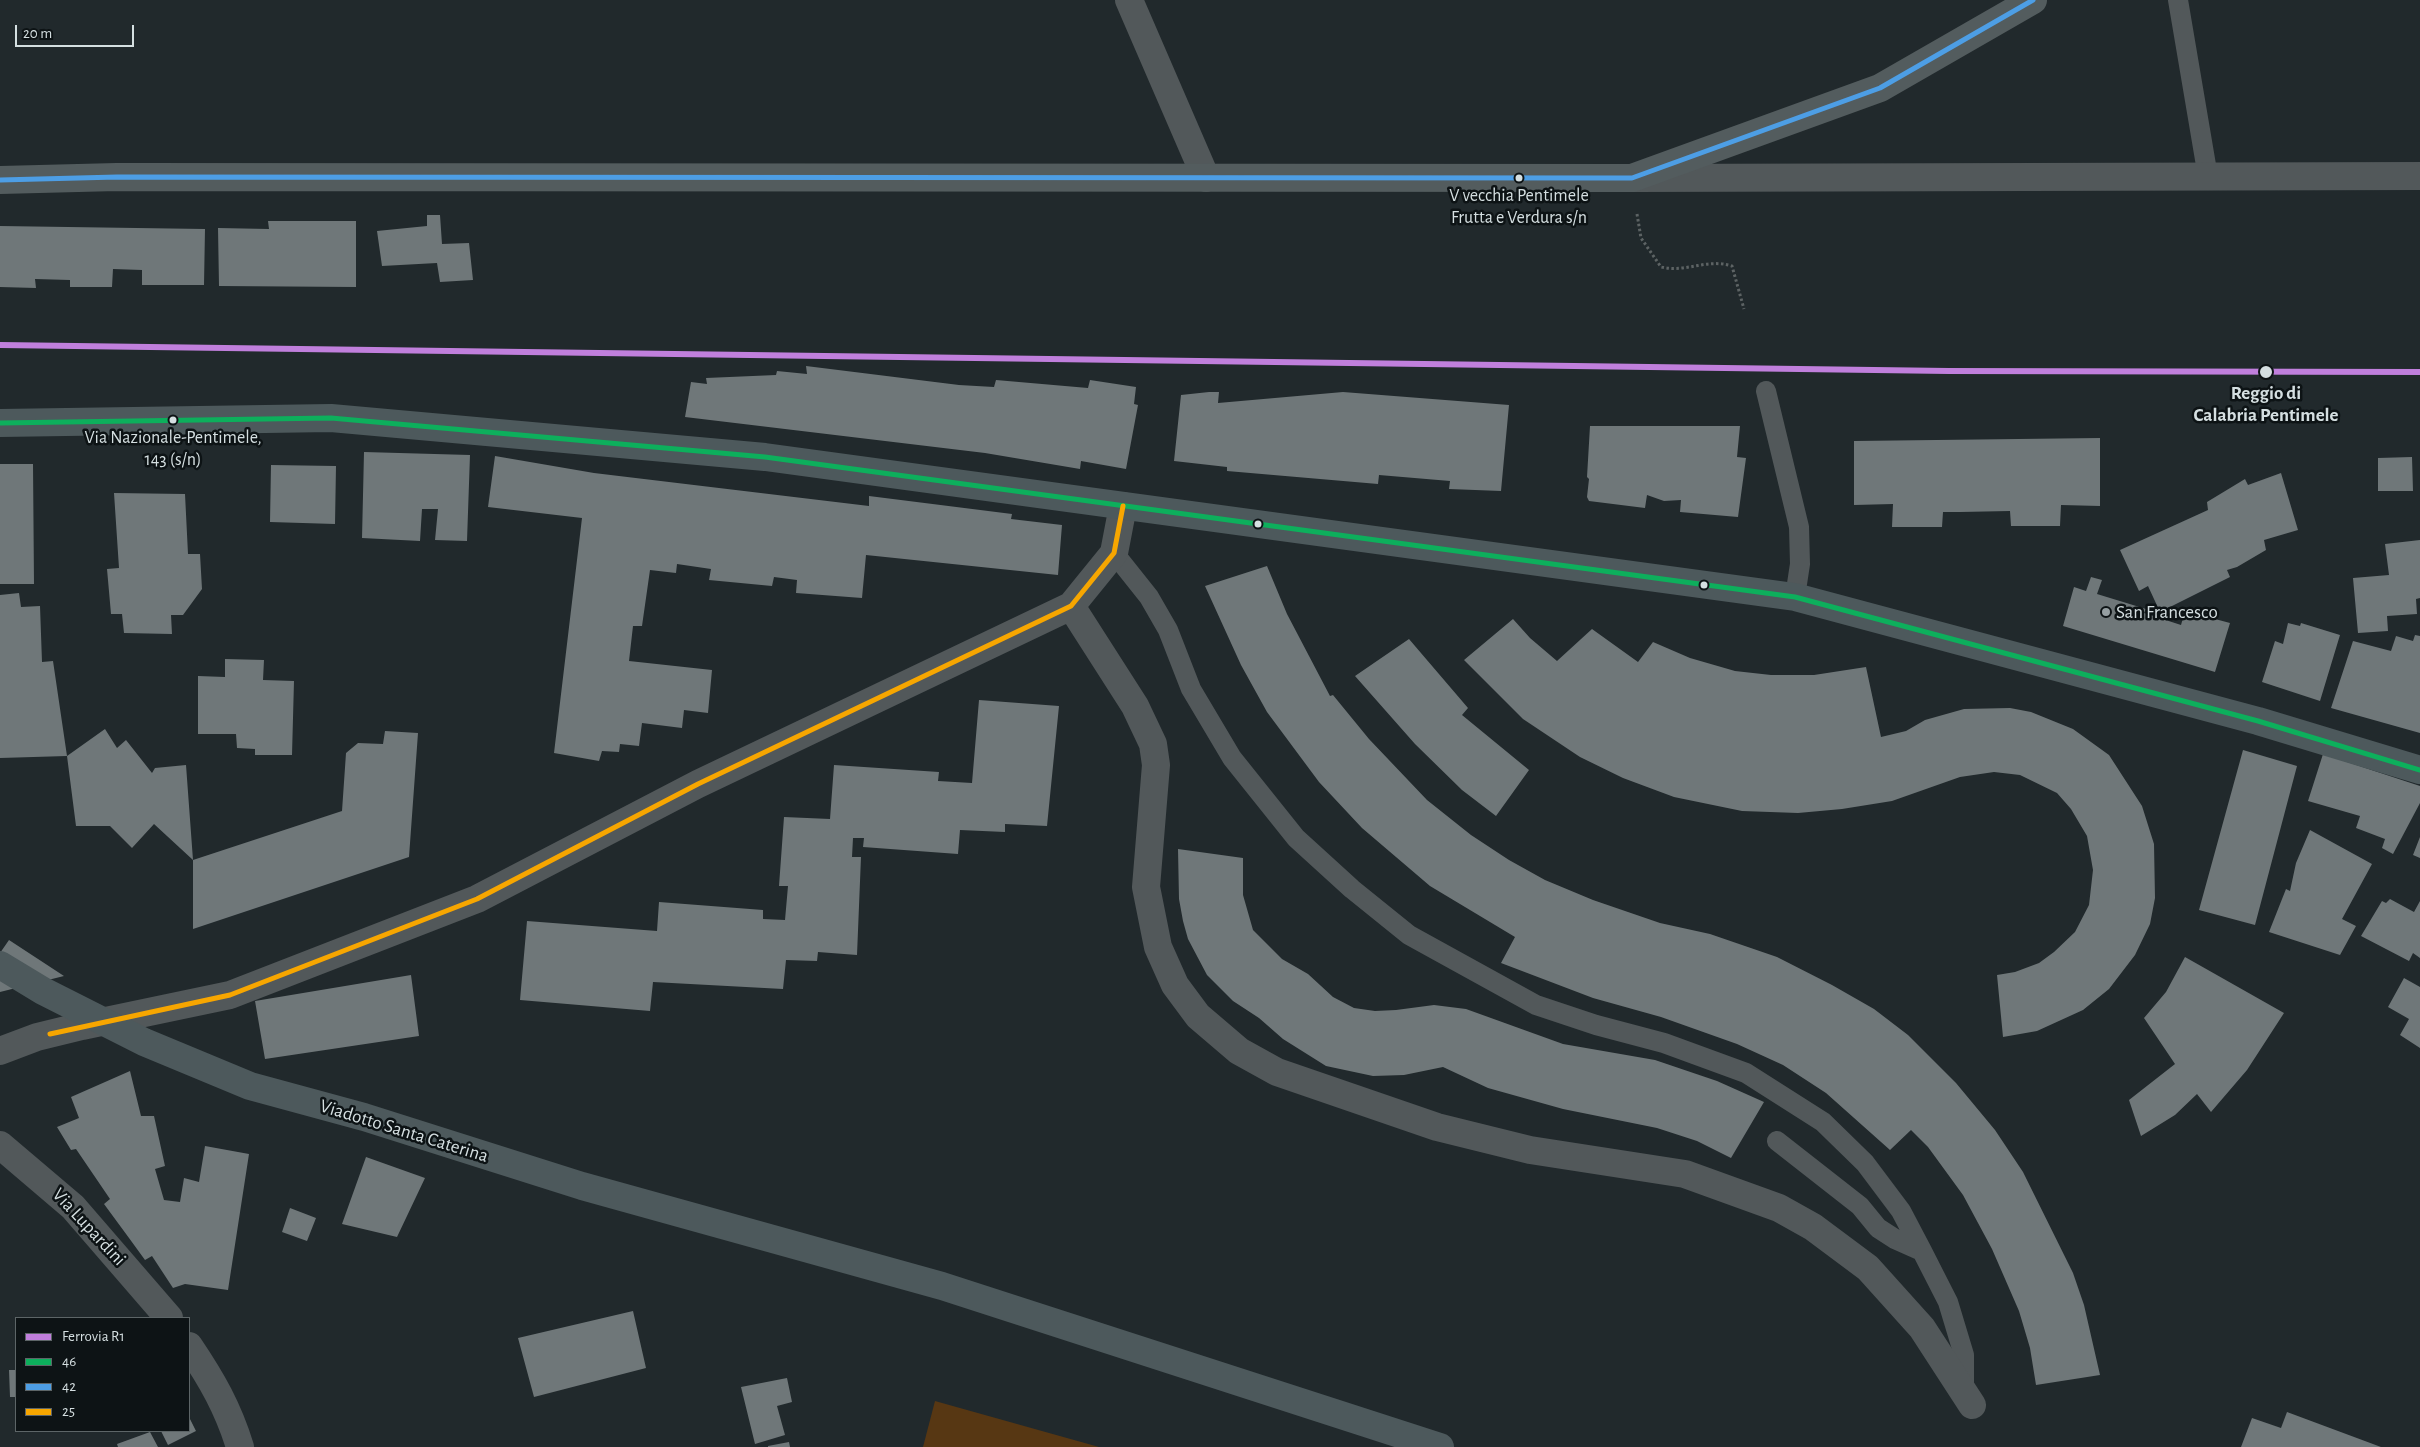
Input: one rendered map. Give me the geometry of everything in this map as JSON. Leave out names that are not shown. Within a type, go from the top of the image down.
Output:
[{"type":"main road","points":[[0,423],[331,418],[765,457],[1795,597],[2258,721],[2420,770]]},
{"type":"main road","name":"Viadotto Santa Caterina","points":[[0,966],[43,991],[144,1042],[250,1086],[364,1117],[582,1186],[942,1286],[1440,1447]]},
{"type":"street","points":[[1129,0],[1206,178]]},
{"type":"street","points":[[1632,178],[1880,88],[2033,0]]},
{"type":"street","points":[[0,180],[117,177],[1632,178],[2420,176]]},
{"type":"street","points":[[0,1051],[37,1037],[82,1026],[230,995],[477,899],[698,784],[1071,606],[1114,552],[1123,506]]},
{"type":"street","points":[[1071,606],[1136,706],[1153,744],[1156,765],[1146,887],[1158,947],[1175,984],[1198,1016],[1239,1051],[1277,1072],[1437,1127],[1530,1150],[1685,1174],[1779,1208],[1813,1227],[1868,1268],[1922,1328],[1968,1399]]},
{"type":"street","name":"Via Lupardini","points":[[0,1145],[73,1207],[167,1317]]},
{"type":"street","points":[[190,1347],[211,1378],[230,1416],[240,1447]]},
{"type":"lane","points":[[2178,0],[2208,177]]},
{"type":"lane","points":[[1766,391],[1799,527],[1800,564],[1795,597]]},
{"type":"lane","points":[[1114,552],[1149,597],[1168,630],[1191,688],[1232,758],[1296,838],[1352,889],[1409,935],[1536,1005],[1664,1043],[1746,1073],[1774,1089],[1823,1122],[1865,1163],[1901,1210],[1948,1302],[1964,1355],[1968,1399]]},
{"type":"lane","points":[[1777,1141],[1860,1206],[1878,1228],[1895,1239],[1922,1251]]},
{"type":"path","points":[[1632,178],[1640,238],[1661,267],[1674,270],[1718,262],[1732,266],[1744,309]]},
{"type":"shaded area","points":[[935,1401],[1099,1447],[923,1447]]},
{"type":"building","points":[[427,215],[440,215],[442,244],[469,243],[473,280],[440,282],[437,263],[382,266],[377,231],[427,226]]},
{"type":"building","points":[[268,221],[356,221],[356,287],[219,286],[218,228],[269,229]]},
{"type":"building","points":[[0,226],[205,229],[204,285],[142,285],[142,270],[113,269],[112,287],[70,287],[70,280],[35,279],[36,288],[0,287]]},
{"type":"building","points":[[806,366],[959,385],[994,387],[996,380],[1088,388],[1090,380],[1136,387],[1134,404],[1138,405],[1126,469],[1081,461],[1080,469],[985,453],[685,417],[691,382],[707,384],[706,378],[776,375],[777,371],[807,374]]},
{"type":"building","points":[[1219,392],[1218,403],[1343,392],[1509,405],[1501,491],[1449,489],[1450,481],[1379,475],[1378,484],[1227,471],[1227,467],[1174,461],[1181,395]]},
{"type":"building","points":[[1590,426],[1740,426],[1737,457],[1746,458],[1738,517],[1680,512],[1681,500],[1664,501],[1647,495],[1645,508],[1589,501],[1587,497],[1589,479],[1587,477]]},
{"type":"building","points":[[2100,438],[2100,506],[2061,505],[2060,526],[2011,526],[2010,511],[1943,512],[1942,527],[1892,527],[1893,504],[1854,505],[1854,441]]},
{"type":"building","points":[[364,452],[470,455],[467,541],[435,540],[438,509],[422,509],[420,541],[362,538]]},
{"type":"building","points":[[495,456],[594,473],[869,506],[869,496],[1012,514],[1011,519],[1062,525],[1058,575],[866,555],[862,598],[796,593],[797,580],[774,577],[772,586],[709,580],[711,569],[677,564],[676,573],[650,570],[642,626],[633,626],[629,661],[712,670],[708,713],[684,710],[682,728],[642,723],[639,746],[620,744],[619,752],[602,751],[599,761],[554,753],[582,518],[488,507]]},
{"type":"building","points":[[2412,457],[2413,491],[2378,491],[2378,458]]},
{"type":"building","points":[[0,464],[33,464],[34,584],[0,584]]},
{"type":"building","points":[[271,465],[336,466],[335,524],[270,522]]},
{"type":"building","points":[[2281,473],[2298,530],[2264,540],[2266,550],[2237,567],[2227,570],[2230,577],[2160,612],[2148,586],[2139,591],[2120,550],[2208,510],[2207,502],[2245,479],[2248,485]]},
{"type":"building","points":[[114,493],[185,494],[188,554],[200,554],[202,589],[183,615],[171,615],[172,634],[124,633],[122,614],[111,614],[107,569],[119,568]]},
{"type":"building","points":[[2420,540],[2420,598],[2416,599],[2417,614],[2387,616],[2388,631],[2358,633],[2353,578],[2389,575],[2385,544]]},
{"type":"building","points":[[1267,566],[1287,614],[1330,696],[1333,695],[1369,739],[1427,800],[1471,835],[1509,860],[1545,880],[1593,900],[1660,923],[1710,934],[1777,957],[1874,1009],[1908,1035],[1956,1083],[1995,1130],[2023,1172],[2073,1273],[2084,1305],[2100,1375],[2036,1385],[2030,1348],[2019,1311],[1992,1249],[1963,1195],[1928,1147],[1911,1130],[1890,1150],[1826,1093],[1783,1065],[1737,1044],[1661,1017],[1593,998],[1501,963],[1515,937],[1430,886],[1362,828],[1319,782],[1267,712],[1241,665],[1205,586]]},
{"type":"building","points":[[2091,577],[2102,580],[2097,594],[2146,609],[2144,613],[2181,625],[2185,611],[2230,623],[2215,672],[2063,626],[2074,587],[2086,591]]},
{"type":"building","points":[[19,593],[21,607],[40,606],[42,662],[53,661],[67,756],[0,758],[0,595]]},
{"type":"building","points":[[1513,619],[1530,638],[1557,661],[1592,629],[1638,662],[1653,642],[1690,658],[1735,671],[1771,675],[1814,675],[1866,667],[1881,737],[1906,731],[1925,720],[1964,709],[2010,708],[2031,712],[2073,729],[2109,755],[2142,806],[2154,844],[2155,898],[2150,924],[2135,955],[2109,989],[2083,1010],[2037,1031],[2003,1037],[1997,975],[2015,972],[2039,963],[2054,952],[2075,932],[2089,905],[2093,870],[2087,836],[2071,809],[2057,793],[2020,775],[1994,772],[1960,777],[1892,801],[1842,809],[1798,813],[1742,811],[1674,797],[1623,778],[1580,757],[1523,719],[1464,660]]},
{"type":"building","points":[[2288,623],[2300,626],[2301,623],[2340,635],[2320,701],[2262,682],[2275,641],[2283,644]]},
{"type":"building","points":[[2415,635],[2420,636],[2420,733],[2331,708],[2353,641],[2391,651],[2396,636],[2413,641]]},
{"type":"building","points":[[1409,639],[1468,708],[1462,715],[1529,770],[1496,816],[1462,790],[1415,744],[1355,676]]},
{"type":"building","points":[[225,659],[264,660],[263,680],[294,681],[292,755],[255,755],[255,749],[237,748],[236,734],[198,734],[198,676],[225,677]]},
{"type":"building","points":[[979,700],[1059,706],[1047,826],[1005,824],[1005,832],[960,830],[958,854],[863,847],[864,838],[853,838],[852,857],[861,857],[857,955],[818,952],[817,961],[786,960],[783,989],[653,982],[650,1011],[520,1000],[527,921],[657,931],[659,902],[763,910],[763,919],[785,920],[788,886],[779,886],[784,817],[830,819],[834,765],[939,772],[938,781],[972,783]]},
{"type":"building","points":[[105,729],[117,748],[126,740],[152,773],[155,768],[186,765],[193,860],[154,824],[132,848],[110,826],[76,826],[67,756]]},
{"type":"building","points":[[385,731],[418,733],[409,857],[193,929],[193,860],[342,811],[346,753],[358,743],[383,744]]},
{"type":"building","points":[[2243,750],[2297,766],[2255,925],[2199,910]]},
{"type":"building","points":[[2323,754],[2420,786],[2420,803],[2393,854],[2382,848],[2385,839],[2356,828],[2360,816],[2308,801]]},
{"type":"building","points":[[2310,830],[2372,864],[2342,919],[2356,926],[2340,955],[2269,932],[2286,889],[2290,891],[2296,863]]},
{"type":"building","points":[[2420,837],[2420,858],[2413,855]]},
{"type":"building","points":[[1178,849],[1243,858],[1243,895],[1253,930],[1282,959],[1308,974],[1333,997],[1354,1008],[1375,1011],[1434,1005],[1466,1009],[1563,1044],[1655,1060],[1717,1081],[1764,1102],[1731,1158],[1697,1141],[1657,1128],[1563,1109],[1488,1088],[1443,1067],[1404,1075],[1373,1076],[1326,1066],[1283,1039],[1259,1018],[1233,1001],[1207,975],[1188,939],[1183,921],[1179,899]]},
{"type":"building","points":[[2390,899],[2414,912],[2420,901],[2420,958],[2413,953],[2409,961],[2361,936],[2382,901],[2386,903]]},
{"type":"building","points":[[9,940],[64,976],[0,992],[0,953]]},
{"type":"building","points":[[2185,957],[2284,1013],[2247,1070],[2211,1112],[2197,1094],[2175,1115],[2141,1136],[2129,1100],[2175,1064],[2144,1018],[2166,992]]},
{"type":"building","points":[[411,975],[419,1036],[265,1059],[255,1001]]},
{"type":"building","points":[[2404,978],[2420,987],[2420,1048],[2400,1035],[2409,1019],[2388,1007]]},
{"type":"building","points":[[130,1071],[141,1116],[154,1116],[165,1166],[155,1169],[164,1200],[180,1202],[184,1178],[199,1182],[205,1146],[249,1154],[228,1290],[185,1284],[173,1288],[152,1256],[145,1260],[104,1204],[110,1199],[76,1149],[71,1150],[57,1127],[79,1118],[71,1097]]},
{"type":"building","points":[[366,1157],[425,1178],[397,1237],[342,1224]]},
{"type":"building","points":[[290,1208],[316,1218],[307,1241],[282,1232]]},
{"type":"building","points":[[633,1311],[646,1368],[534,1397],[518,1338]]},
{"type":"building","points":[[9,1370],[15,1370],[15,1397],[10,1397]]},
{"type":"building","points":[[787,1378],[792,1402],[777,1406],[785,1435],[755,1444],[741,1387]]},
{"type":"building","points":[[2287,1412],[2381,1447],[2241,1447],[2252,1418],[2281,1428]]},
{"type":"building","points":[[190,1419],[196,1431],[168,1445],[162,1432],[190,1432]]},
{"type":"building","points":[[150,1432],[158,1447],[118,1447],[117,1444]]},
{"type":"building","points":[[789,1442],[790,1447],[768,1447],[768,1446]]},
{"type":"rail line","name":"R1","points":[[0,345],[1949,371],[2420,372]]},
{"type":"transit line","name":"42","points":[[0,180],[117,177],[1632,178],[1880,88],[2033,0]]},
{"type":"transit line","name":"46","points":[[0,423],[331,418],[765,457],[1795,597],[2258,721],[2420,770]]},
{"type":"transit line","name":"25","points":[[50,1034],[230,995],[477,899],[698,784],[1071,606],[1114,553],[1123,506]]},
{"type":"place","name":"V vecchia Pentimele Frutta e Verdura s/n","points":[[1519,178]]},
{"type":"place","name":"Reggio di Calabria Pentimele","points":[[2266,372]]},
{"type":"place","name":"Via Nazionale-Pentimele, 143 (s/n)","points":[[173,420]]},
{"type":"place","name":"San Francesco","points":[[2106,612]]}]
